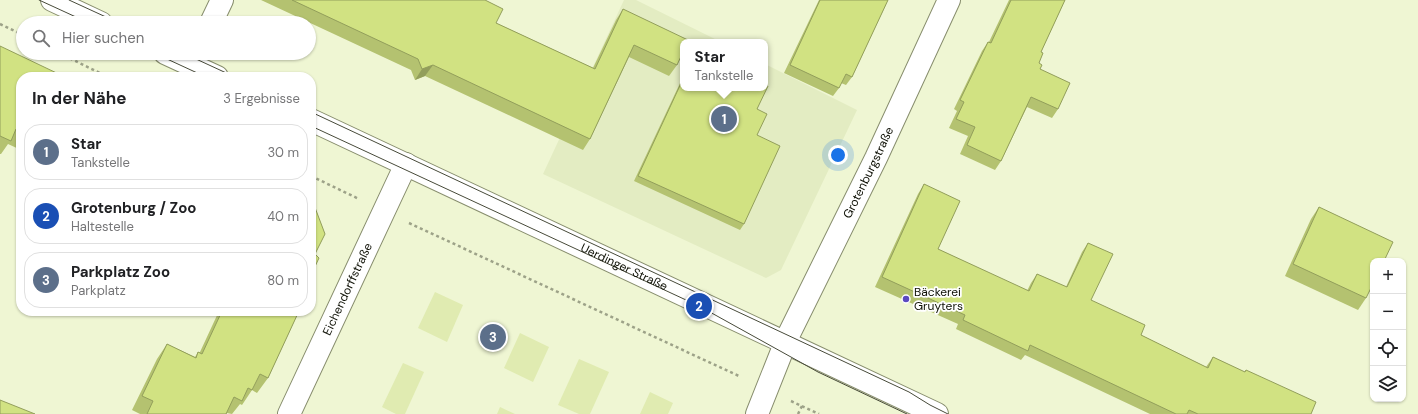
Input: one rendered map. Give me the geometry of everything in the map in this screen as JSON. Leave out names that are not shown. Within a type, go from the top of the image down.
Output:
[{"type":"main road","points":[[52,0],[86,16]]},
{"type":"main road","points":[[214,16],[222,0]]},
{"type":"main road","name":"Grotenburgstraße","points":[[757,414],[786,343],[876,158],[949,0]]},
{"type":"main road","points":[[194,60],[210,72]]},
{"type":"main road","name":"Uerdinger Straße","points":[[316,122],[937,414]]},
{"type":"main road","name":"Eichendorffstraße","points":[[289,414],[385,212],[406,164]]},
{"type":"path","points":[[0,24],[16,32]]},
{"type":"path","points":[[73,60],[98,72]]},
{"type":"path","points":[[316,178],[766,389]]},
{"type":"path","points":[[798,414],[802,406]]},
{"type":"shaded area","points":[[624,0],[636,0],[715,39],[680,39],[680,91],[768,91],[768,66],[857,110],[781,270],[766,278],[543,174]]},
{"type":"shaded area","points":[[435,292],[463,305],[447,342],[418,328]]},
{"type":"shaded area","points":[[520,333],[549,347],[533,382],[504,368]]},
{"type":"shaded area","points":[[579,359],[609,372],[590,414],[579,414],[558,405]]},
{"type":"shaded area","points":[[403,363],[424,372],[405,414],[396,414],[382,407]]},
{"type":"shaded area","points":[[650,392],[673,403],[668,414],[640,414]]},
{"type":"shaded area","points":[[500,407],[515,414],[497,414]]},
{"type":"building","points":[[292,0],[485,0],[503,9],[496,23],[595,69],[623,9],[686,39],[680,39],[680,58],[677,65],[634,45],[590,139],[433,65],[422,69],[418,59]]},
{"type":"building","points":[[820,0],[888,0],[852,77],[846,74],[839,88],[790,65]]},
{"type":"building","points":[[1011,0],[1065,0],[1041,52],[1043,53],[1039,63],[1042,65],[1040,69],[1070,83],[1058,109],[1031,97],[1001,161],[967,145],[975,127],[956,119],[964,102],[960,100],[988,42],[991,43]]},
{"type":"building","points":[[0,46],[16,54],[16,60],[29,60],[55,72],[16,72],[16,129],[11,141],[0,136]]},
{"type":"building","points":[[680,85],[680,91],[766,91],[757,109],[767,114],[757,135],[780,146],[744,224],[638,176]]},
{"type":"building","points":[[924,184],[960,201],[938,249],[1029,291],[1037,274],[1067,287],[1088,243],[1113,254],[1091,300],[1145,325],[1141,335],[1208,368],[1213,357],[1245,372],[1246,370],[1316,402],[1311,414],[1198,414],[1189,410],[1187,414],[1176,414],[1030,345],[1028,351],[963,320],[965,315],[882,277]]},
{"type":"building","points":[[1319,207],[1393,242],[1385,258],[1370,258],[1370,290],[1366,298],[1293,264]]},
{"type":"building","points":[[316,210],[325,234],[316,252]]},
{"type":"building","points":[[316,255],[319,258],[316,264]]},
{"type":"building","points":[[220,316],[297,316],[268,378],[260,374],[252,390],[248,388],[242,401],[234,397],[226,414],[147,414],[153,401],[142,396],[167,344],[196,358],[198,352],[202,354]]},
{"type":"building","points":[[0,400],[35,414],[0,414]]},
{"type":"tram line","points":[[39,0],[74,16]]},
{"type":"tram line","points":[[69,0],[104,16]]},
{"type":"tram line","points":[[169,60],[195,72]]},
{"type":"tram line","points":[[198,60],[224,72]]},
{"type":"tram line","points":[[316,114],[909,392],[948,414]]},
{"type":"tram line","points":[[316,128],[699,306],[818,372],[907,414]]},
{"type":"place","name":"Star","points":[[724,119]]},
{"type":"place","name":"Bäckerei Gruyters","points":[[906,299]]},
{"type":"place","name":"Grotenburg / Zoo","points":[[699,306]]},
{"type":"place","name":"Parkplatz Zoo","points":[[493,337]]}]
